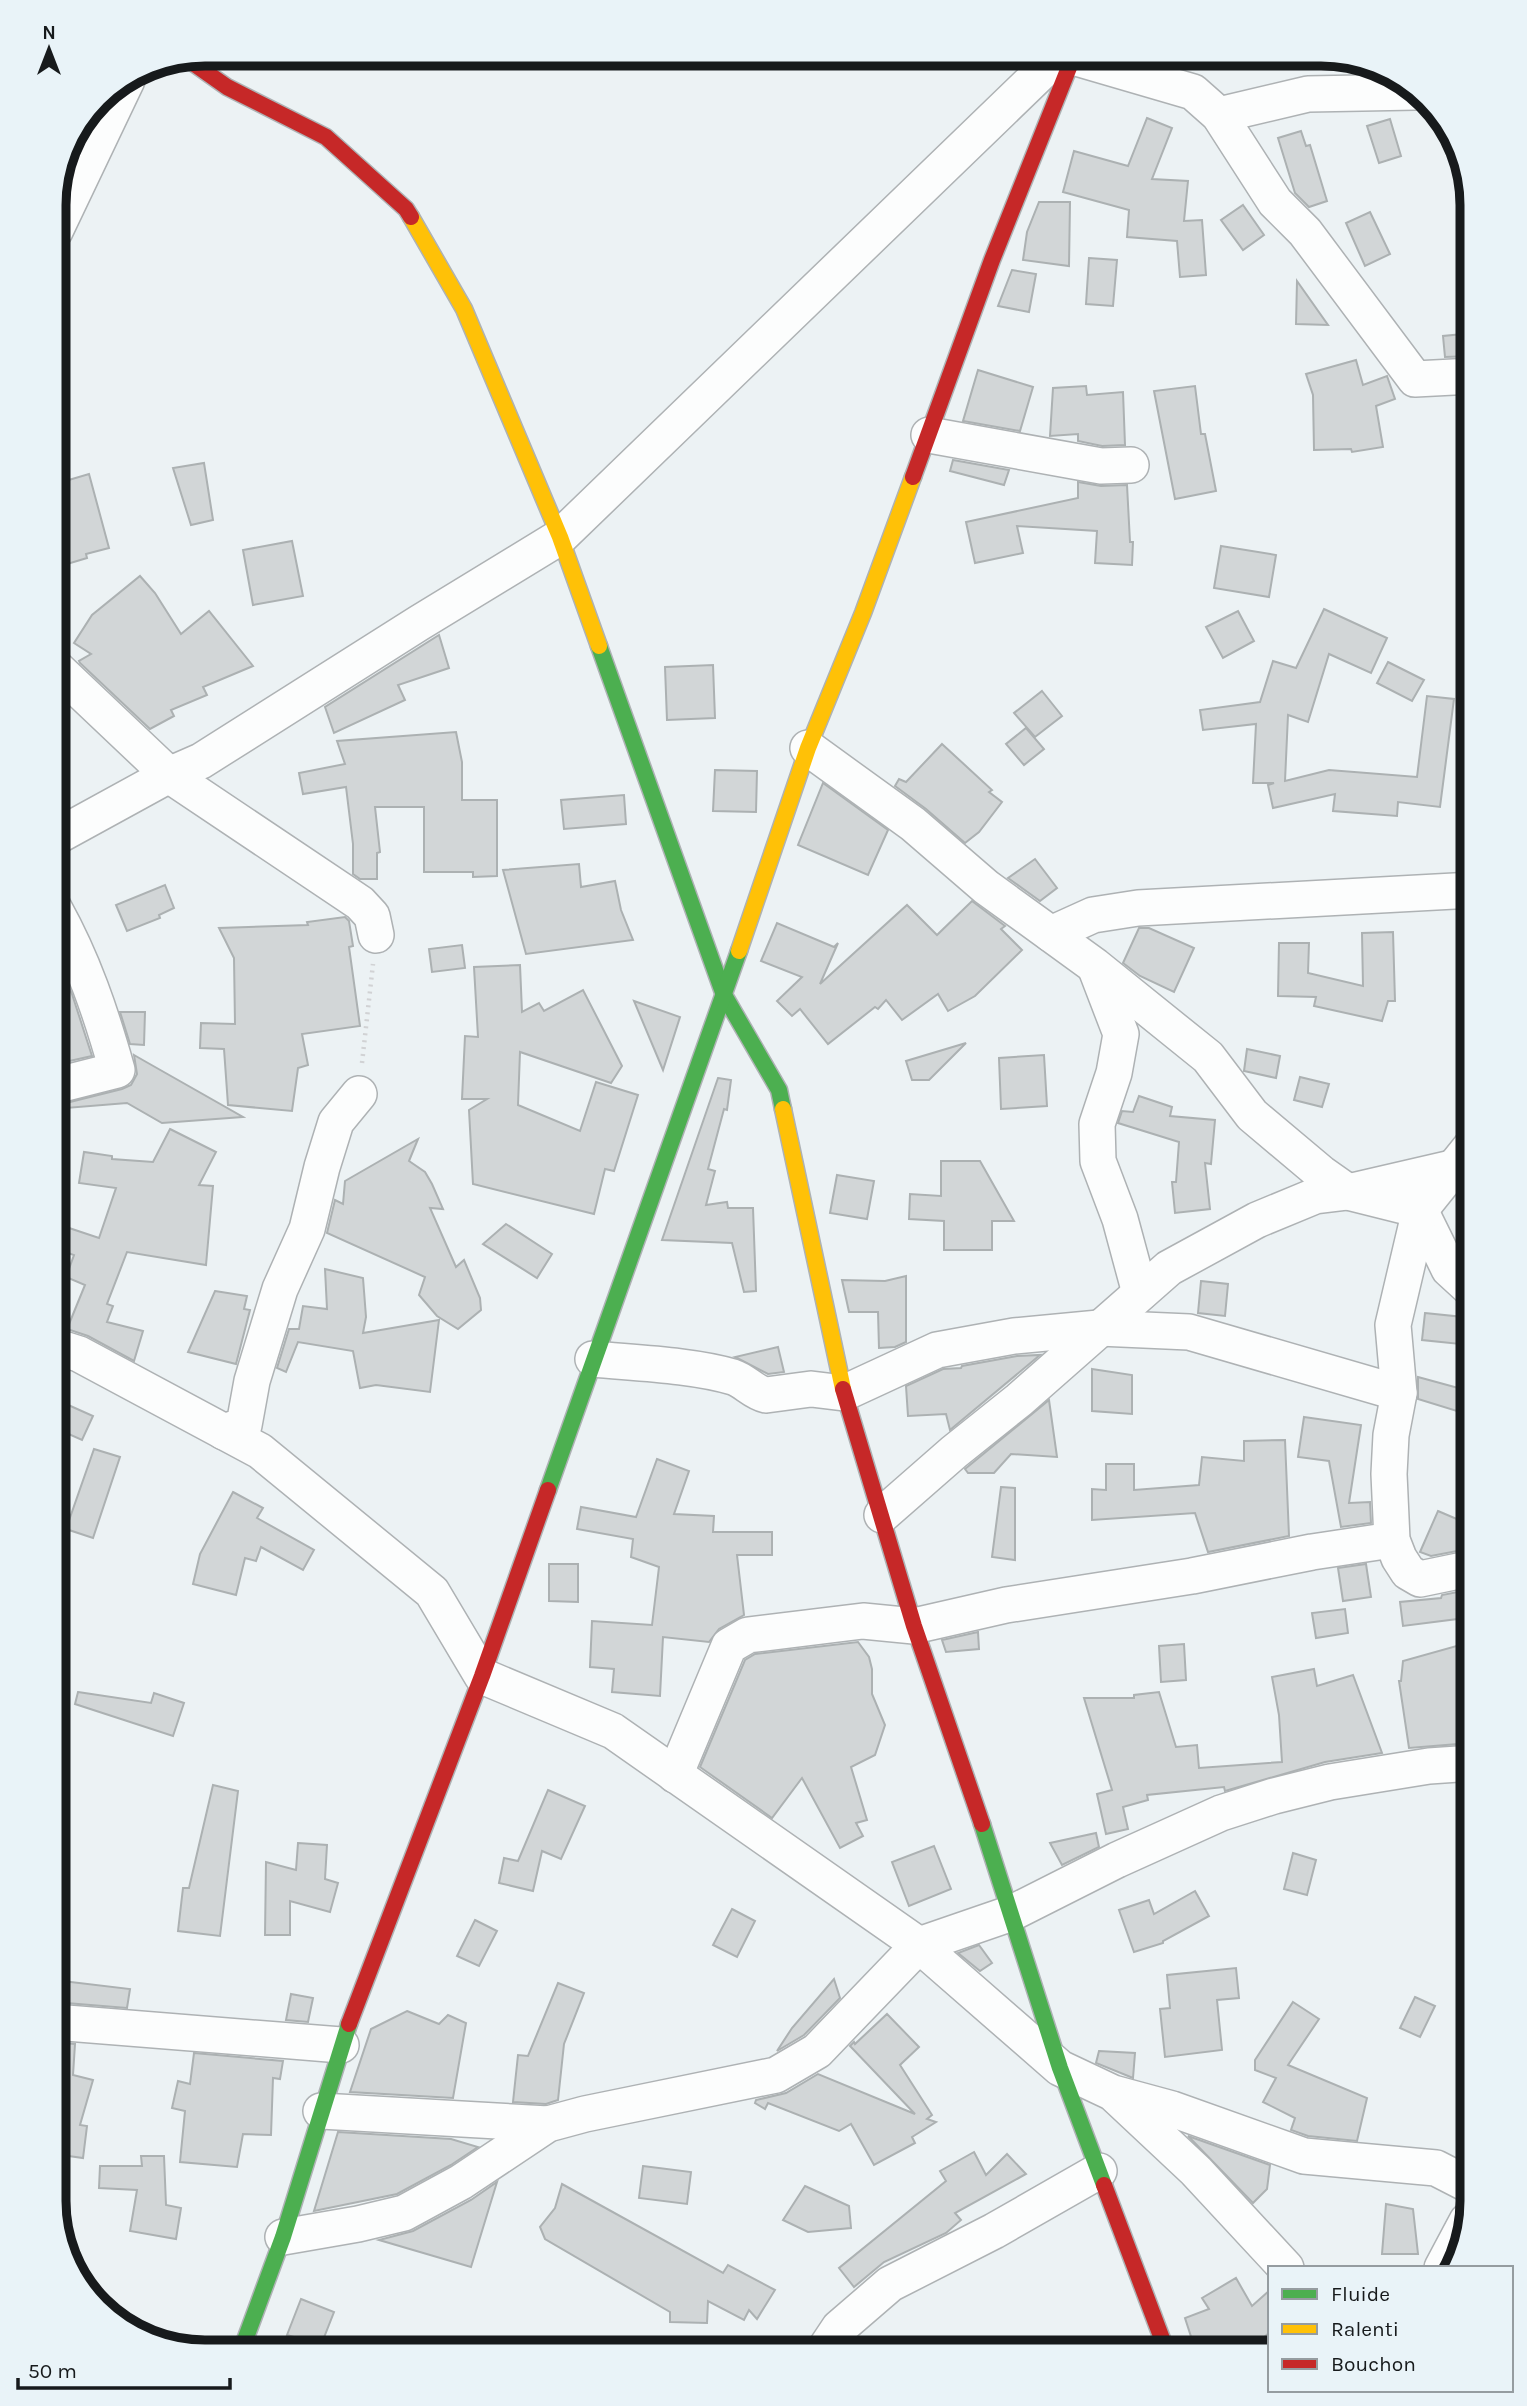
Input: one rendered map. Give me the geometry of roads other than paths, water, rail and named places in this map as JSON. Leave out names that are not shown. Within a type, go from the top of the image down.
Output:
[{"type":"street","points":[[199,67],[227,87],[326,137],[406,209],[464,309],[560,537],[724,995],[779,1090],[844,1393],[914,1626],[1012,1913],[1060,2068],[1162,2340]]},
{"type":"street","points":[[67,831],[169,775],[201,761],[560,537],[1057,67]]},
{"type":"street","points":[[245,2339],[283,2237],[341,2045],[482,1676],[724,995],[808,748],[863,613],[1065,67]]},
{"type":"street","points":[[1107,67],[1194,92],[1219,115],[1275,202],[1305,232],[1415,379],[1460,377]]},
{"type":"street","points":[[1219,115],[1308,94],[1403,93]]},
{"type":"street","points":[[67,205],[119,97]]},
{"type":"street","points":[[929,435],[1101,466],[1131,465]]},
{"type":"street","points":[[67,678],[169,775],[359,903],[372,916],[376,935]]},
{"type":"street","points":[[808,748],[913,824],[986,887],[1095,966],[1208,1057],[1252,1115],[1321,1173],[1348,1192],[1420,1210],[1449,1269],[1460,1279]]},
{"type":"street","points":[[1051,934],[1093,915],[1138,908],[1460,891]]},
{"type":"street","points":[[67,930],[99,1007],[117,1070],[67,1083]]},
{"type":"street","points":[[1095,966],[1121,1034],[1114,1073],[1097,1124],[1098,1161],[1120,1219],[1140,1293]]},
{"type":"street","points":[[224,1432],[244,1425],[252,1381],[280,1289],[306,1229],[336,1122],[359,1094]]},
{"type":"street","points":[[882,1515],[954,1452],[1020,1400],[1169,1268],[1257,1220],[1315,1196],[1348,1192],[1460,1157]]},
{"type":"street","points":[[1460,1161],[1420,1210],[1393,1325],[1399,1393],[1390,1448],[1392,1540],[1399,1558],[1408,1572],[1420,1579],[1460,1570]]},
{"type":"street","points":[[593,1359],[643,1363],[735,1377],[758,1393],[766,1395],[811,1389],[844,1393],[937,1350],[1014,1336],[1100,1328],[1189,1332],[1399,1393]]},
{"type":"street","points":[[66,1350],[79,1354],[260,1451],[432,1592],[482,1676],[613,1731],[919,1945],[1060,2068],[1113,2093],[1172,2109],[1304,2155],[1436,2168],[1460,2180]]},
{"type":"street","points":[[675,1775],[729,1646],[748,1635],[863,1621],[914,1626],[1006,1605],[1192,1576],[1312,1552],[1392,1540]]},
{"type":"street","points":[[321,2111],[548,2124],[776,2075],[817,2051],[919,1945],[1012,1913],[1117,1860],[1221,1813],[1330,1782],[1460,1764]]},
{"type":"street","points":[[66,2023],[341,2045]]},
{"type":"street","points":[[1113,2093],[1196,2171],[1284,2266]]},
{"type":"street","points":[[283,2237],[404,2213],[461,2182],[548,2124]]},
{"type":"street","points":[[831,2340],[839,2328],[890,2284],[994,2231],[1098,2171]]}]
